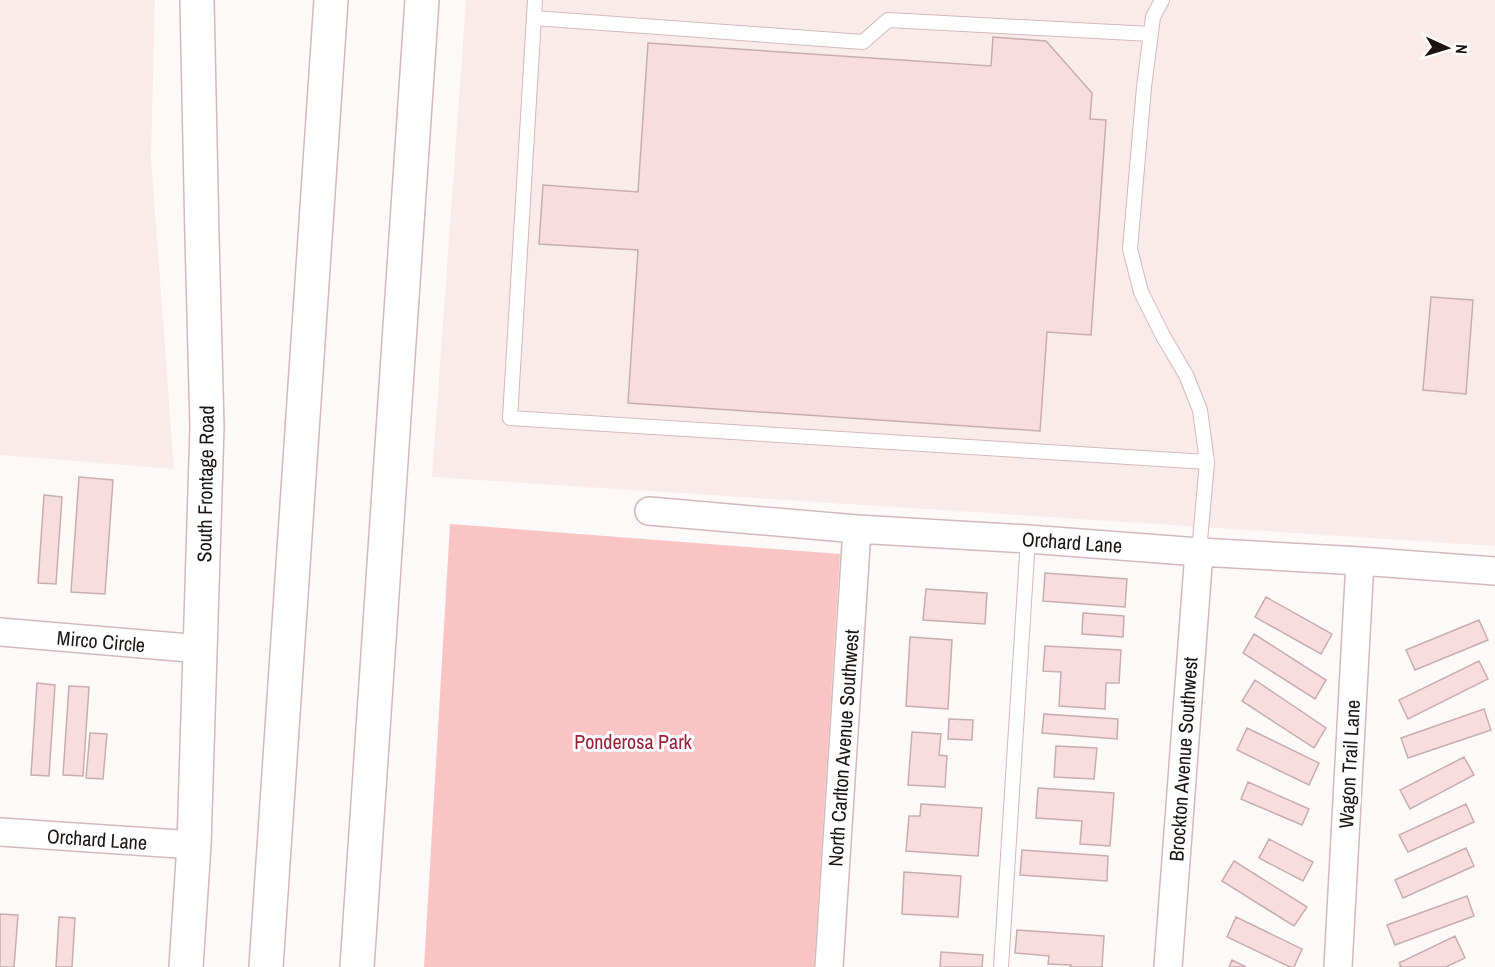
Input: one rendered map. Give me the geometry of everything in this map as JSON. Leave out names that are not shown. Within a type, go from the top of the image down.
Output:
[{"type":"main road","name":"South Frontage Road","points":[[186,967],[194,845],[207,427],[198,0]]},
{"type":"main road","points":[[266,967],[331,0]]},
{"type":"main road","points":[[357,967],[422,0]]},
{"type":"street","name":"Orchard Lane","points":[[649,511],[857,529],[1495,571]]},
{"type":"street","name":"North Carlton Avenue Southwest","points":[[829,967],[857,529]]},
{"type":"street","name":"Brockton Avenue Southwest","points":[[1168,967],[1199,552]]},
{"type":"street","name":"Wagon Trail Lane","points":[[1338,967],[1360,561]]},
{"type":"street","name":"Mirco Circle","points":[[0,632],[201,649]]},
{"type":"street","name":"Orchard Lane","points":[[0,832],[194,845]]},
{"type":"lane","points":[[536,0],[510,418],[1206,462]]},
{"type":"lane","points":[[1162,0],[1154,17],[1144,87],[1130,249],[1141,292],[1186,375],[1200,410],[1206,462],[1199,552]]},
{"type":"lane","points":[[534,18],[863,42],[888,20],[1151,34]]},
{"type":"lane","points":[[1001,967],[1028,539]]},
{"type":"shaded area","points":[[0,0],[155,0],[151,157],[174,469],[0,455]]},
{"type":"shaded area","points":[[466,0],[1495,0],[1495,546],[432,477]]},
{"type":"green space","name":"Ponderosa Park","points":[[450,524],[840,554],[814,967],[424,967]]},
{"type":"building","points":[[993,37],[1046,41],[1092,93],[1090,119],[1106,120],[1091,335],[1047,332],[1040,431],[628,403],[638,250],[539,244],[543,185],[638,192],[648,43],[991,66]]},
{"type":"building","points":[[1431,297],[1473,300],[1466,394],[1423,390]]},
{"type":"building","points":[[79,477],[113,480],[105,594],[71,592]]},
{"type":"building","points":[[44,495],[62,497],[56,584],[38,583]]},
{"type":"building","points":[[1045,573],[1127,579],[1125,607],[1043,601]]},
{"type":"building","points":[[926,589],[987,593],[985,624],[923,620]]},
{"type":"building","points":[[1266,597],[1332,634],[1321,654],[1255,617]]},
{"type":"building","points":[[1083,613],[1124,616],[1123,637],[1082,634]]},
{"type":"building","points":[[1479,620],[1488,640],[1415,670],[1406,650]]},
{"type":"building","points":[[1254,634],[1326,680],[1315,699],[1243,653]]},
{"type":"building","points":[[910,637],[952,640],[948,709],[906,706]]},
{"type":"building","points":[[1045,646],[1121,650],[1119,683],[1106,683],[1105,709],[1059,706],[1061,672],[1043,671]]},
{"type":"building","points":[[1479,661],[1488,679],[1408,719],[1399,700]]},
{"type":"building","points":[[1255,680],[1326,728],[1314,748],[1242,701]]},
{"type":"building","points":[[37,683],[55,685],[49,776],[31,775]]},
{"type":"building","points":[[69,686],[89,687],[83,776],[63,775]]},
{"type":"building","points":[[1484,709],[1491,730],[1408,758],[1401,738]]},
{"type":"building","points":[[1044,714],[1118,719],[1117,739],[1042,733]]},
{"type":"building","points":[[949,719],[973,720],[972,740],[948,739]]},
{"type":"building","points":[[1247,728],[1319,763],[1309,785],[1237,750]]},
{"type":"building","points":[[912,732],[941,734],[939,755],[947,756],[945,787],[908,785]]},
{"type":"building","points":[[90,733],[107,734],[103,779],[86,778]]},
{"type":"building","points":[[1056,746],[1097,748],[1094,779],[1054,777]]},
{"type":"building","points":[[1464,757],[1474,775],[1410,809],[1400,790]]},
{"type":"building","points":[[1248,782],[1309,809],[1302,825],[1241,799]]},
{"type":"building","points":[[1038,788],[1114,793],[1110,846],[1080,844],[1082,821],[1036,818]]},
{"type":"building","points":[[921,804],[982,808],[978,856],[906,851],[909,816],[920,816]]},
{"type":"building","points":[[1466,804],[1474,822],[1408,852],[1399,835]]},
{"type":"building","points":[[1269,839],[1313,862],[1303,881],[1259,858]]},
{"type":"building","points":[[1466,848],[1474,866],[1403,898],[1395,880]]},
{"type":"building","points":[[1022,850],[1108,856],[1107,881],[1020,875]]},
{"type":"building","points":[[1234,861],[1307,907],[1294,926],[1222,881]]},
{"type":"building","points":[[904,872],[961,876],[958,917],[902,914]]},
{"type":"building","points":[[1467,896],[1474,916],[1395,945],[1387,925]]},
{"type":"building","points":[[0,914],[18,915],[14,967],[0,967]]},
{"type":"building","points":[[59,917],[75,918],[72,967],[56,967]]},
{"type":"building","points":[[1236,917],[1302,949],[1294,967],[1227,937]]},
{"type":"building","points":[[1017,930],[1104,936],[1102,967],[1048,964],[1049,956],[1015,953]]},
{"type":"building","points":[[1455,936],[1465,958],[1446,967],[1399,967],[1401,966],[1399,963]]},
{"type":"building","points":[[941,952],[983,955],[982,967],[940,967]]},
{"type":"building","points":[[1232,960],[1246,967],[1229,967]]}]
